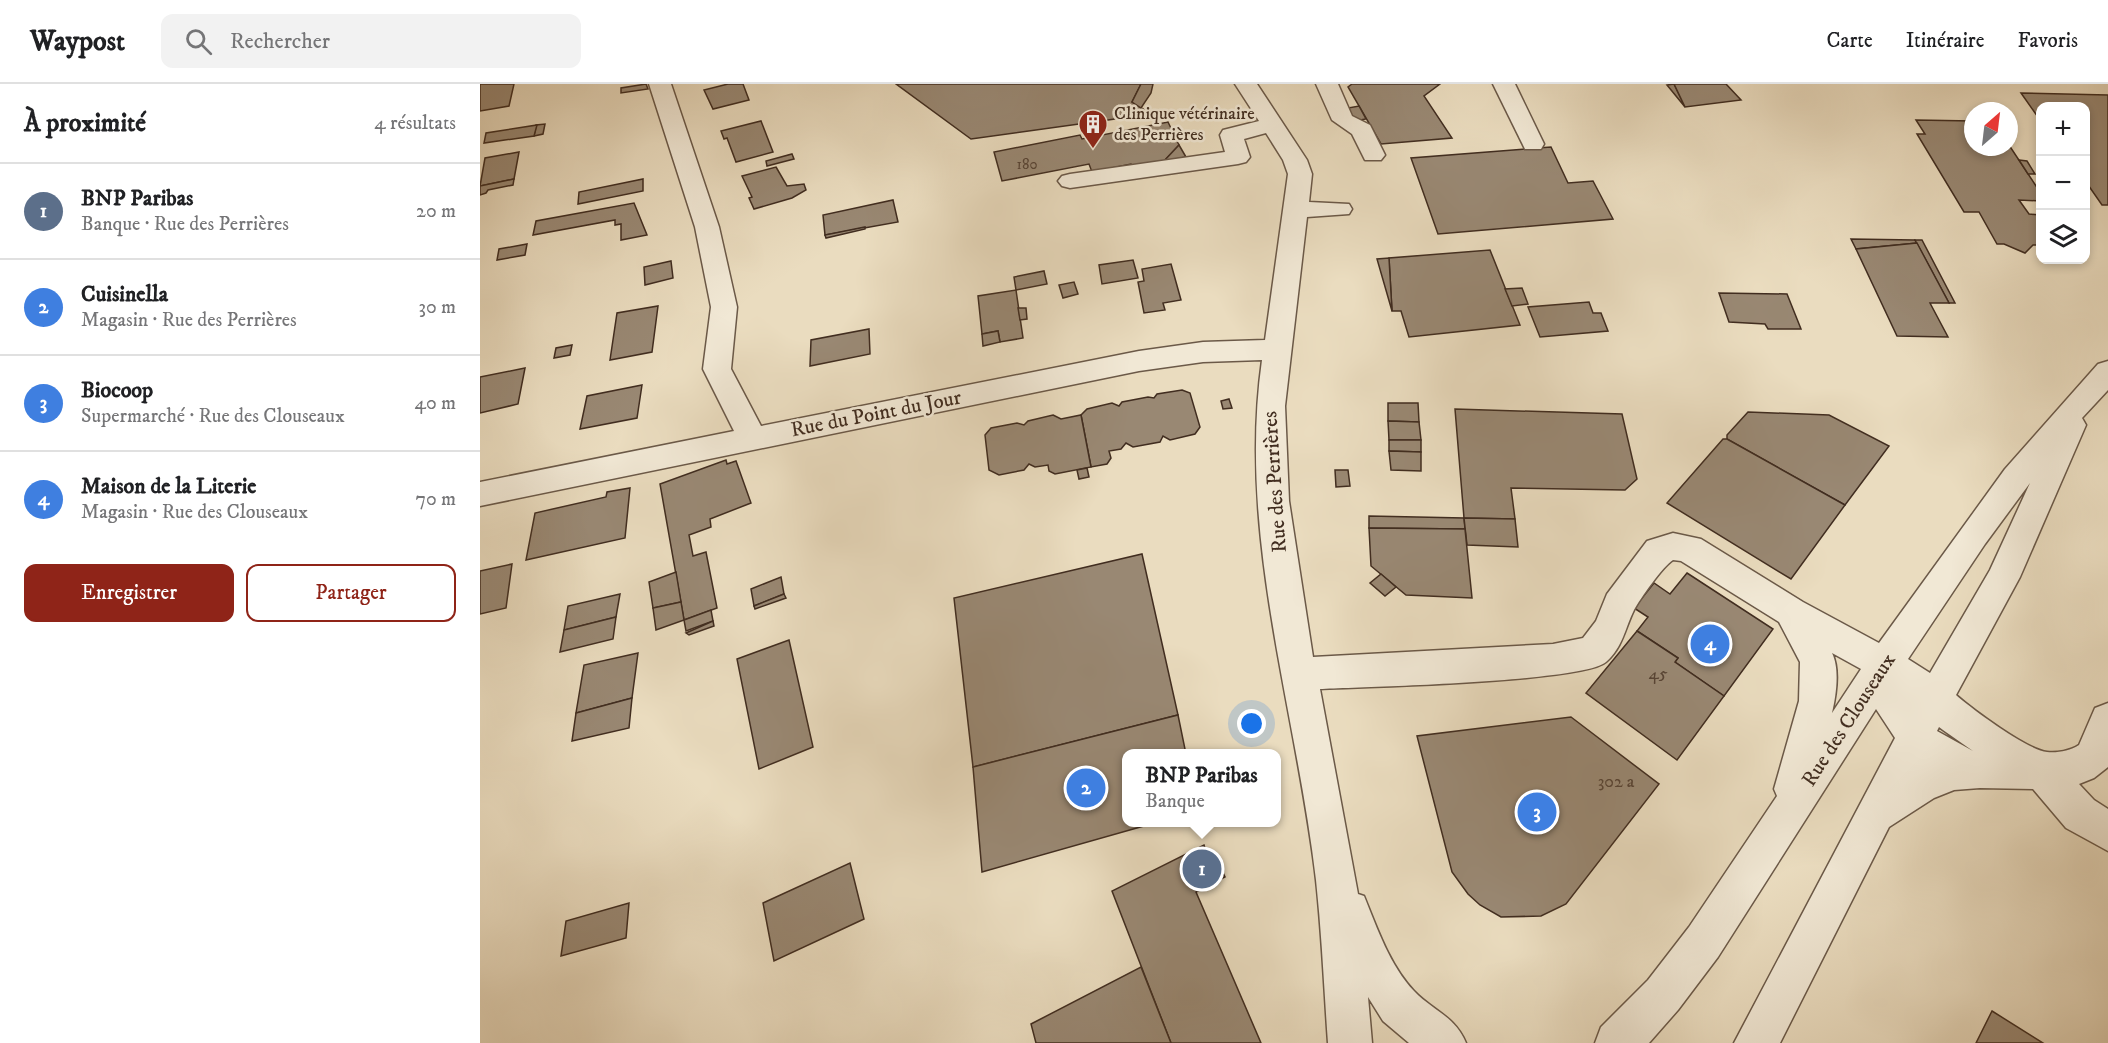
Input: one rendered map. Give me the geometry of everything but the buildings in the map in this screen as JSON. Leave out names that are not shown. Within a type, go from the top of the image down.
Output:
[{"type":"street","points":[[660,84],[707,227],[724,307],[717,369],[753,438]]},
{"type":"street","points":[[1327,84],[1343,120],[1362,130],[1373,154]]},
{"type":"street","points":[[1504,84],[1533,144]]},
{"type":"street","name":"Rue des Perrières","points":[[1251,87],[1295,160],[1300,174],[1275,350],[1270,406],[1273,501],[1298,674],[1336,880],[1350,1043]]},
{"type":"street","points":[[1070,180],[1238,157],[1232,135],[1273,124]]},
{"type":"street","points":[[1295,210],[1340,209]]},
{"type":"street","name":"Rue du Point du Jour","points":[[480,494],[1139,361],[1203,352],[1275,350]]},
{"type":"street","name":"Rue des Clouseaux","points":[[1617,1043],[1647,1016],[1716,921],[1960,552],[2013,479],[2108,371]]},
{"type":"street","name":"Rue des Clouseaux","points":[[1756,1043],[1935,698],[2003,577],[2046,486],[2082,398]]},
{"type":"street","points":[[1298,674],[1553,660],[1593,652],[1611,629],[1619,604],[1659,550],[1673,546],[1689,549],[1791,612],[1886,664],[1935,698],[1956,718],[1998,747],[2043,771],[2080,814],[2108,831]]},
{"type":"street","points":[[1785,817],[1817,701],[1818,660],[1791,612]]},
{"type":"street","points":[[1886,664],[1888,695],[1915,737],[1965,770]]},
{"type":"street","points":[[1875,816],[1920,783],[1965,770],[2043,771],[2080,765],[2093,757],[2107,727]]},
{"type":"street","name":"Rue des Perrières","points":[[1336,880],[1369,960],[1398,1006],[1444,1043]]},
{"type":"place","name":"Clinique vétérinaire des Perrières","points":[[1093,150]]},
{"type":"place","name":"Maison de la Literie","points":[[1710,644]]},
{"type":"place","name":"Cuisinella","points":[[1086,788]]},
{"type":"place","name":"Biocoop","points":[[1537,812]]},
{"type":"place","name":"BNP Paribas","points":[[1202,869]]}]
